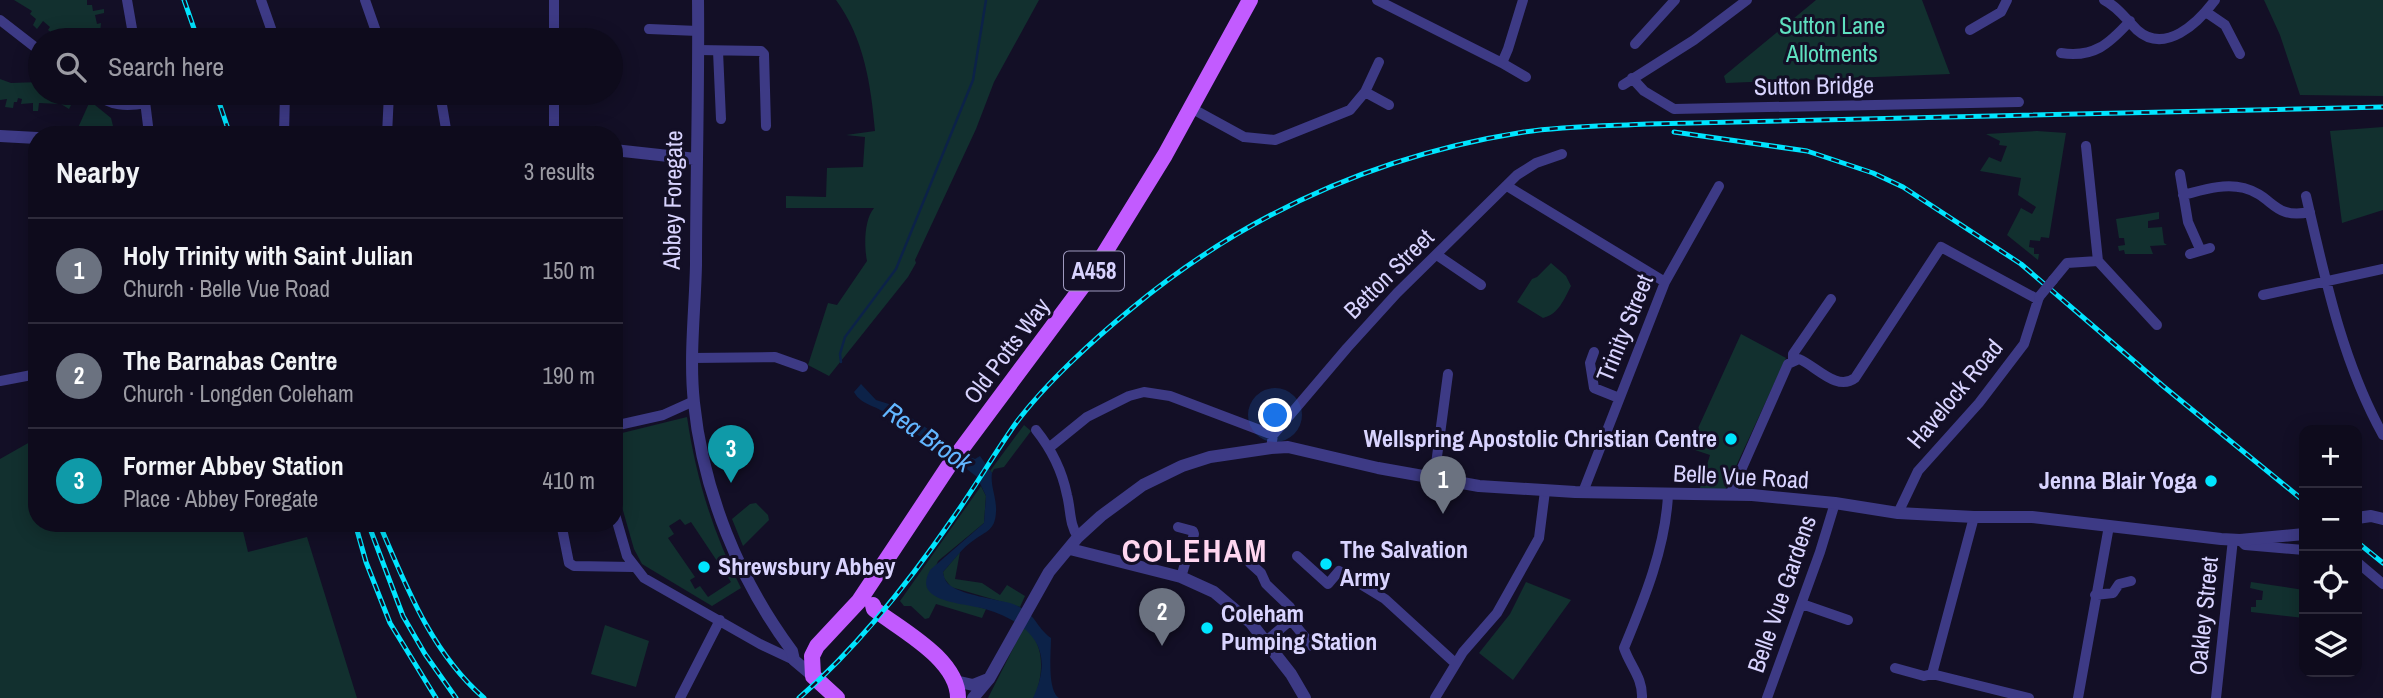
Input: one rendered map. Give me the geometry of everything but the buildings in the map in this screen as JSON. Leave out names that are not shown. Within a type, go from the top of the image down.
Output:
[{"type":"main road","name":"Old Potts Way","points":[[866,603],[875,577],[948,467],[1091,275],[1191,108],[1250,0]]},
{"type":"main road","points":[[813,676],[812,656],[817,646],[866,603],[879,602],[894,617],[898,626],[917,639],[948,670],[956,681],[958,698]]},
{"type":"main road","name":"Abbey Foregate","points":[[813,676],[837,698]]},
{"type":"street","points":[[127,0],[132,28]]},
{"type":"street","points":[[261,0],[271,28]]},
{"type":"street","points":[[365,0],[375,28]]},
{"type":"street","points":[[554,0],[554,28]]},
{"type":"street","name":"Abbey Foregate","points":[[698,0],[696,269],[692,358],[694,401],[705,465],[720,515],[751,585],[793,655],[813,676]]},
{"type":"street","points":[[1377,0],[1526,77]]},
{"type":"street","points":[[1400,12],[1407,0]]},
{"type":"street","points":[[1502,63],[1523,0]]},
{"type":"street","points":[[1635,44],[1675,0]]},
{"type":"street","name":"Sutton Bridge","points":[[1746,0],[1694,40],[1628,82],[1674,109],[2012,99]]},
{"type":"street","points":[[1973,24],[2001,12],[2007,0]]},
{"type":"street","points":[[2104,0],[2146,36],[2157,39],[2166,39],[2184,32],[2215,0]]},
{"type":"street","points":[[2206,12],[2225,25],[2235,48]]},
{"type":"street","points":[[0,20],[28,42]]},
{"type":"street","points":[[2068,57],[2084,55],[2103,46],[2130,21]]},
{"type":"street","points":[[649,29],[698,31]]},
{"type":"street","points":[[698,50],[761,51],[764,54],[766,126]]},
{"type":"street","points":[[718,51],[721,119]]},
{"type":"street","points":[[1191,108],[1244,137],[1275,140],[1350,110],[1365,92],[1378,62]]},
{"type":"street","points":[[1365,92],[1389,105]]},
{"type":"street","points":[[145,105],[147,126]]},
{"type":"street","points":[[284,126],[285,105]]},
{"type":"street","points":[[387,126],[388,105]]},
{"type":"street","points":[[442,105],[446,126]]},
{"type":"street","points":[[554,105],[554,126]]},
{"type":"street","points":[[0,136],[28,138]]},
{"type":"street","points":[[2086,146],[2098,261],[2157,325]]},
{"type":"street","points":[[623,151],[696,159]]},
{"type":"street","name":"Betton Street","points":[[1270,438],[1346,348],[1517,175],[1536,163],[1562,154]]},
{"type":"street","points":[[2180,174],[2189,222],[2200,251]]},
{"type":"street","points":[[1507,186],[1665,282]]},
{"type":"street","name":"Trinity Street","points":[[1583,492],[1665,282],[1719,186]]},
{"type":"street","points":[[2183,195],[2210,188],[2233,186],[2253,191],[2282,212],[2299,215],[2310,212]]},
{"type":"street","points":[[2306,197],[2326,282],[2354,377],[2383,435]]},
{"type":"street","points":[[1730,495],[1787,364],[1793,360],[1805,362],[1838,382],[1850,382],[1941,247],[2038,298],[2067,263],[2098,261]]},
{"type":"street","points":[[1437,255],[1481,285]]},
{"type":"street","points":[[2050,263],[2056,276]]},
{"type":"street","points":[[2263,295],[2383,270]]},
{"type":"street","name":"Havelock Road","points":[[1898,513],[1918,471],[1979,403],[2024,344],[2038,298]]},
{"type":"street","points":[[1793,360],[1793,354],[1831,299]]},
{"type":"street","points":[[1594,352],[1590,363],[1594,388],[1619,398]]},
{"type":"street","points":[[692,358],[775,357],[803,367]]},
{"type":"street","points":[[1434,479],[1448,374]]},
{"type":"street","points":[[0,381],[28,376]]},
{"type":"street","points":[[1050,447],[1087,417],[1129,396],[1144,392],[1170,396],[1270,438]]},
{"type":"street","points":[[623,424],[663,415],[694,401]]},
{"type":"street","points":[[1036,430],[1050,447],[1061,472],[1068,496],[1070,522],[1078,537]]},
{"type":"street","name":"Belle Vue Road","points":[[973,698],[989,679],[1049,572],[1078,537],[1101,516],[1143,485],[1199,460],[1242,452],[1270,438],[1288,447],[1434,479],[1479,486],[1545,491],[1752,495],[1835,503],[1898,513],[2032,517],[2237,539],[2299,534]]},
{"type":"street","points":[[1435,698],[1455,663],[1497,613],[1539,538],[1545,491]]},
{"type":"street","points":[[1642,698],[1639,676],[1629,664],[1624,648],[1667,517],[1668,494]]},
{"type":"street","name":"Belle Vue Gardens","points":[[1768,698],[1835,503]]},
{"type":"street","points":[[1932,674],[1974,517]]},
{"type":"street","points":[[2078,698],[2109,526]]},
{"type":"street","points":[[1178,527],[1193,531],[1194,534],[1181,577]]},
{"type":"street","points":[[563,532],[569,563],[574,566],[633,567],[620,532]]},
{"type":"street","points":[[2237,539],[2245,545],[2299,550]]},
{"type":"street","name":"Oakley Street","points":[[2216,698],[2237,539]]},
{"type":"street","points":[[1070,549],[1181,577],[1214,592],[1251,623],[1291,674],[1305,698]]},
{"type":"street","points":[[1297,556],[1328,584],[1339,571],[1385,599],[1455,663]]},
{"type":"street","points":[[1250,563],[1261,573],[1266,584],[1290,607],[1292,613],[1291,620],[1266,641]]},
{"type":"street","points":[[2362,566],[2383,584]]},
{"type":"street","name":"Abbey Foregate","points":[[633,567],[644,579],[760,644],[793,655]]},
{"type":"street","points":[[2095,595],[2113,593],[2119,584],[2132,581]]},
{"type":"street","points":[[1802,604],[1848,620]]},
{"type":"street","points":[[685,697],[720,620]]},
{"type":"street","points":[[1291,620],[1312,646]]},
{"type":"street","points":[[793,655],[817,646]]},
{"type":"street","points":[[1901,673],[1924,676],[1932,674],[2029,698]]},
{"type":"street","points":[[956,681],[973,685],[989,679]]},
{"type":"green space","points":[[14,0],[87,0],[87,5],[92,5],[93,11],[104,9],[104,13],[95,15],[97,24],[101,23],[100,28],[49,28],[43,21],[36,28],[33,25],[36,19],[30,14],[32,11]]},
{"type":"green space","points":[[836,0],[1039,0],[994,82],[976,129],[915,260],[916,263],[908,277],[829,376],[808,365],[828,303],[837,305],[867,261],[866,233],[868,219],[874,208],[786,208],[786,196],[826,197],[827,168],[863,167],[865,137],[846,135],[875,131],[871,96],[860,46]]},
{"type":"green space","name":"Sutton Lane Allotments","points":[[1816,0],[1922,0],[1950,74],[1726,83],[1724,76]]},
{"type":"green space","points":[[2264,0],[2383,0],[2383,96],[2300,95],[2280,35]]},
{"type":"green space","points":[[0,79],[11,83],[28,82],[28,103],[21,104],[22,99],[18,98],[13,108],[5,107],[7,99],[0,100]]},
{"type":"green space","points":[[33,105],[39,105],[38,111],[33,111]]},
{"type":"green space","points":[[88,105],[95,105],[111,118],[113,126],[79,126]]},
{"type":"green space","points":[[2383,127],[2383,210],[2342,223],[2330,131]]},
{"type":"green space","points":[[2037,131],[2066,133],[2049,238],[2030,240],[2029,247],[2034,248],[2034,254],[2039,254],[2038,260],[2007,235],[2021,208],[2032,214],[2036,207],[2018,195],[2021,178],[1980,171],[1989,157],[2001,162],[2007,146],[1999,145],[2000,141],[1986,134]]},
{"type":"green space","points":[[2159,212],[2159,219],[2148,221],[2148,228],[2162,227],[2164,243],[2167,245],[2150,246],[2153,254],[2125,254],[2124,250],[2119,251],[2118,246],[2125,245],[2124,238],[2119,238],[2116,219]]},
{"type":"green space","points":[[1551,263],[1566,276],[1571,286],[1557,310],[1543,318],[1517,302],[1532,279]]},
{"type":"green space","points":[[1741,334],[1786,358],[1725,490],[1700,488],[1710,455],[1689,448]]},
{"type":"green space","points":[[687,417],[695,462],[707,505],[741,588],[712,606],[642,564],[634,549],[623,510],[623,433]],"holes":[[[680,519],[685,525],[691,522],[731,582],[708,597],[700,586],[695,589],[690,580],[695,577],[668,538],[674,534],[669,526]]]},
{"type":"green space","points":[[1024,425],[1031,431],[1004,467],[994,469],[992,473],[990,471]]},
{"type":"green space","points":[[28,443],[28,532],[243,532],[248,552],[307,537],[357,698],[0,698],[0,459]]},
{"type":"green space","points":[[981,486],[986,496],[984,523],[938,561],[927,587],[936,596],[986,609],[982,618],[936,604],[929,618],[925,619],[911,606],[904,606],[900,601]]},
{"type":"green space","points":[[756,503],[768,515],[769,520],[743,546],[732,519],[750,504]]},
{"type":"green space","points":[[960,552],[955,579],[982,583],[1000,595],[1007,585],[1025,596],[1020,607],[951,587],[943,572]]},
{"type":"green space","points":[[1526,582],[1571,600],[1513,680],[1479,653],[1510,614]]},
{"type":"green space","points":[[2251,582],[2299,589],[2299,617],[2251,612],[2251,607],[2256,607],[2256,600],[2262,600],[2263,591],[2250,588]]},
{"type":"green space","points":[[605,625],[649,641],[636,687],[591,674]]},
{"type":"green space","points":[[1024,627],[1036,641],[1041,658],[1040,678],[1035,696],[988,698]]},
{"type":"water","points":[[861,384],[876,400],[892,405],[943,439],[949,447],[975,459],[980,456],[992,473],[996,507],[994,523],[962,551],[943,572],[944,576],[948,583],[957,589],[1010,603],[1030,615],[1051,638],[1051,679],[1055,694],[1059,698],[1033,698],[1042,665],[1035,640],[1026,630],[1015,622],[985,609],[943,600],[927,588],[930,570],[984,523],[986,496],[977,477],[945,452],[857,397],[854,392]]},
{"type":"waterway","name":"Rea Brook","points":[[841,362],[840,354],[845,337],[896,269],[973,80],[986,0]]},
{"type":"railway","points":[[184,0],[194,28]]},
{"type":"railway","points":[[220,105],[227,126]]},
{"type":"railway","points":[[799,698],[842,657],[901,589],[1016,423],[1041,393],[1086,348],[1131,309],[1220,244],[1267,217],[1366,173],[1470,142],[1570,127],[2383,107]]},
{"type":"railway","points":[[1674,132],[1807,151],[1873,173],[1903,187],[2021,264],[2163,386],[2299,497]]},
{"type":"railway","points":[[358,532],[366,562],[390,623],[436,698]]},
{"type":"railway","points":[[371,532],[403,616],[425,654],[456,698]]},
{"type":"railway","points":[[383,532],[410,594],[435,639],[465,680],[484,698]]},
{"type":"railway","points":[[2362,546],[2383,563]]},
{"type":"place","name":"Wellspring Apostolic Christian Centre","points":[[1731,439]]},
{"type":"place","name":"Jenna Blair Yoga","points":[[2211,481]]},
{"type":"place","name":"Former Abbey Station","points":[[731,483]]},
{"type":"place","name":"Holy Trinity with Saint Julian","points":[[1443,514]]},
{"type":"place","name":"The Salvation Army","points":[[1326,564]]},
{"type":"place","name":"Shrewsbury Abbey","points":[[704,567]]},
{"type":"place","name":"Coleham Pumping Station","points":[[1207,628]]},
{"type":"place","name":"The Barnabas Centre","points":[[1162,646]]},
{"type":"district","name":"COLEHAM","points":[[1195,551]]}]
